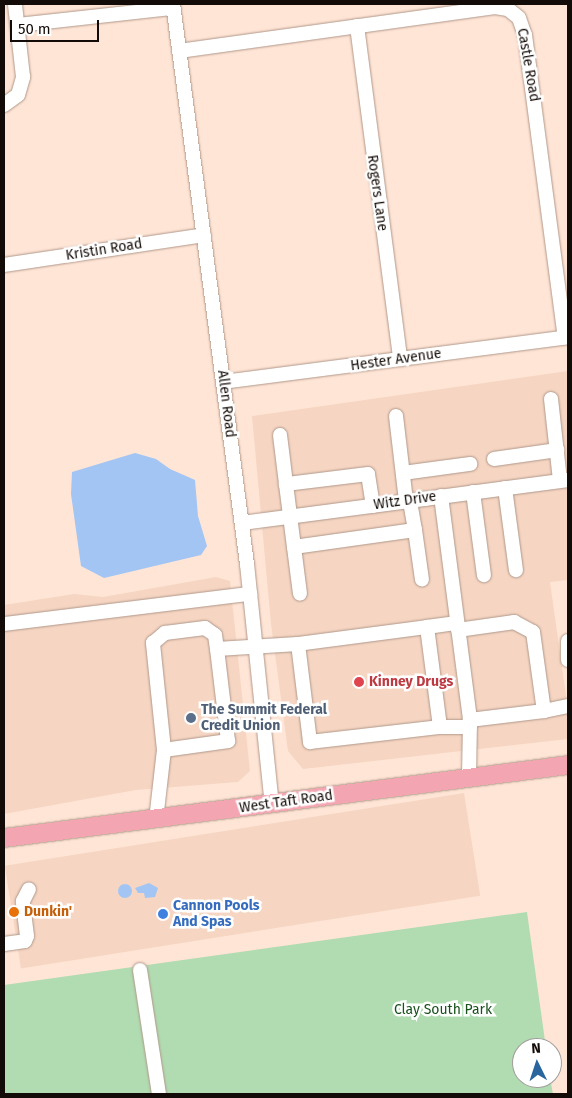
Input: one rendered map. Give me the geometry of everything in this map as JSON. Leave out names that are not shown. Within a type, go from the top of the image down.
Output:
[{"type":"main road","name":"West Taft Road","points":[[4,838],[156,820],[568,765]]},
{"type":"street","points":[[4,105],[18,95],[23,77],[15,4]]},
{"type":"street","points":[[18,25],[173,6]]},
{"type":"street","name":"Allen Road","points":[[173,6],[242,523],[272,804]]},
{"type":"street","name":"Castle Road","points":[[179,52],[495,7],[508,9],[519,18],[525,35],[567,337]]},
{"type":"street","name":"Rogers Lane","points":[[357,26],[400,359]]},
{"type":"street","name":"Kristin Road","points":[[4,265],[204,235]]},
{"type":"street","name":"Hester Avenue","points":[[223,382],[567,337]]},
{"type":"street","points":[[551,399],[557,450],[564,480]]},
{"type":"street","points":[[396,416],[403,473],[415,530],[422,580]]},
{"type":"street","points":[[280,435],[300,594]]},
{"type":"street","points":[[494,459],[557,450]]},
{"type":"street","points":[[403,473],[470,464]]},
{"type":"street","points":[[286,484],[368,474],[373,506]]},
{"type":"street","name":"Witz Drive","points":[[242,523],[564,480]]},
{"type":"street","points":[[505,488],[516,570]]},
{"type":"street","points":[[473,492],[484,575]]},
{"type":"street","points":[[441,496],[470,723],[469,778]]},
{"type":"street","points":[[294,546],[415,530]]},
{"type":"street","points":[[4,624],[250,594]]},
{"type":"street","points":[[217,649],[298,644],[427,627],[514,622],[533,632],[544,711]]},
{"type":"street","points":[[427,627],[440,727]]},
{"type":"street","points":[[156,820],[164,750],[152,643],[165,634],[205,628],[215,636],[228,741],[164,750]]},
{"type":"street","points":[[568,641],[568,660]]},
{"type":"street","points":[[298,644],[310,742],[470,723],[568,706]]},
{"type":"street","points":[[4,944],[25,941],[27,936],[23,901],[29,889]]},
{"type":"street","points":[[140,970],[159,1094]]},
{"type":"shaded area","points":[[568,371],[568,580],[550,582],[568,710],[568,739],[303,769],[288,751],[271,624],[252,416]]},
{"type":"shaded area","points":[[216,577],[230,581],[250,771],[238,782],[136,790],[4,814],[4,605],[74,594],[103,597]]},
{"type":"shaded area","points":[[464,793],[480,896],[21,968],[5,866]]},
{"type":"green space","name":"Clay South Park","points":[[527,912],[545,1038],[512,1038],[512,1088],[552,1088],[553,1094],[4,1094],[4,985]]},
{"type":"water","points":[[135,453],[156,459],[170,469],[195,480],[198,516],[207,546],[201,555],[104,578],[81,566],[71,494],[72,472]]},
{"type":"water","points":[[149,883],[158,888],[155,897],[145,898],[144,893],[138,893],[135,888]]},
{"type":"water","points":[[125,884],[130,886],[132,891],[130,896],[125,898],[120,896],[118,891],[120,886]]},
{"type":"place","name":"Kinney Drugs","points":[[359,682]]},
{"type":"place","name":"The Summit Federal Credit Union","points":[[191,718]]},
{"type":"place","name":"Dunkin'","points":[[14,912]]},
{"type":"place","name":"Cannon Pools And Spas","points":[[163,914]]}]
